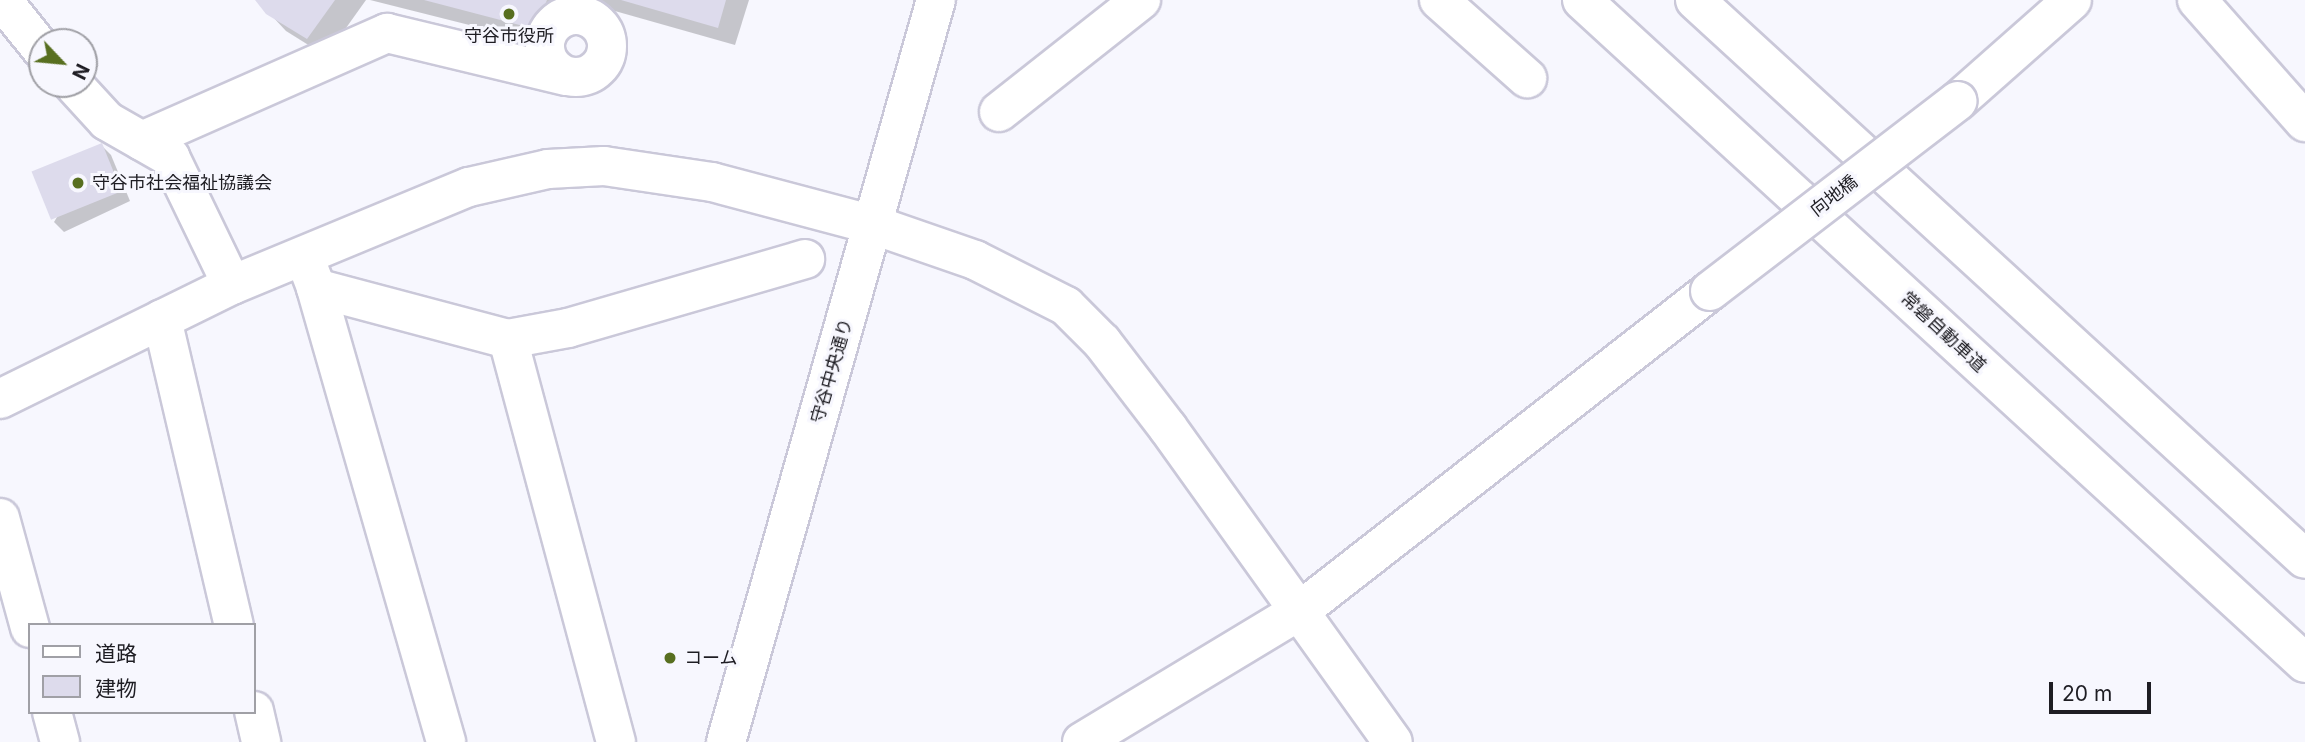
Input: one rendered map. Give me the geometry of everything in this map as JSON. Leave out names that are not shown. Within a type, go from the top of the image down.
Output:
[{"type":"main road","points":[[2,0],[34,28]]},
{"type":"main road","name":"守谷中央通り","points":[[726,742],[936,0]]},
{"type":"main road","points":[[999,111],[1141,0]]},
{"type":"main road","points":[[1439,0],[1527,78]]},
{"type":"main road","name":"常磐自動車道","points":[[1582,0],[2305,663]]},
{"type":"main road","points":[[1695,0],[2305,559]]},
{"type":"main road","name":"向地橋","points":[[1082,742],[1301,610],[1958,101],[2072,0]]},
{"type":"main road","points":[[2197,0],[2305,122]]},
{"type":"main road","points":[[142,141],[387,33],[566,76]]},
{"type":"main road","points":[[86,98],[107,121],[170,157],[232,285]]},
{"type":"main road","points":[[0,398],[232,285],[310,272],[469,187],[548,169],[604,166],[712,182],[874,225],[975,260],[1066,306],[1102,342],[1301,610],[1393,742]]},
{"type":"main road","points":[[310,272],[508,339],[557,331],[805,259]]},
{"type":"main road","points":[[310,272],[446,742]]},
{"type":"main road","points":[[162,319],[234,623]]},
{"type":"main road","points":[[508,339],[617,742]]},
{"type":"main road","points":[[0,518],[29,623]]},
{"type":"main road","points":[[53,714],[60,742]]},
{"type":"main road","points":[[255,714],[261,742]]},
{"type":"building","points":[[255,0],[335,0],[307,39],[266,14]]},
{"type":"building","name":"守谷市役所","points":[[424,0],[547,0],[535,29]]},
{"type":"building","points":[[621,0],[726,0],[718,28]]},
{"type":"building","name":"守谷市社会福祉協議会","points":[[102,143],[121,191],[51,220],[32,171]]},
{"type":"place","name":"守谷市役所","points":[[509,14]]},
{"type":"place","name":"守谷市社会福祉協議会","points":[[78,183]]},
{"type":"place","name":"コーム","points":[[670,658]]}]
